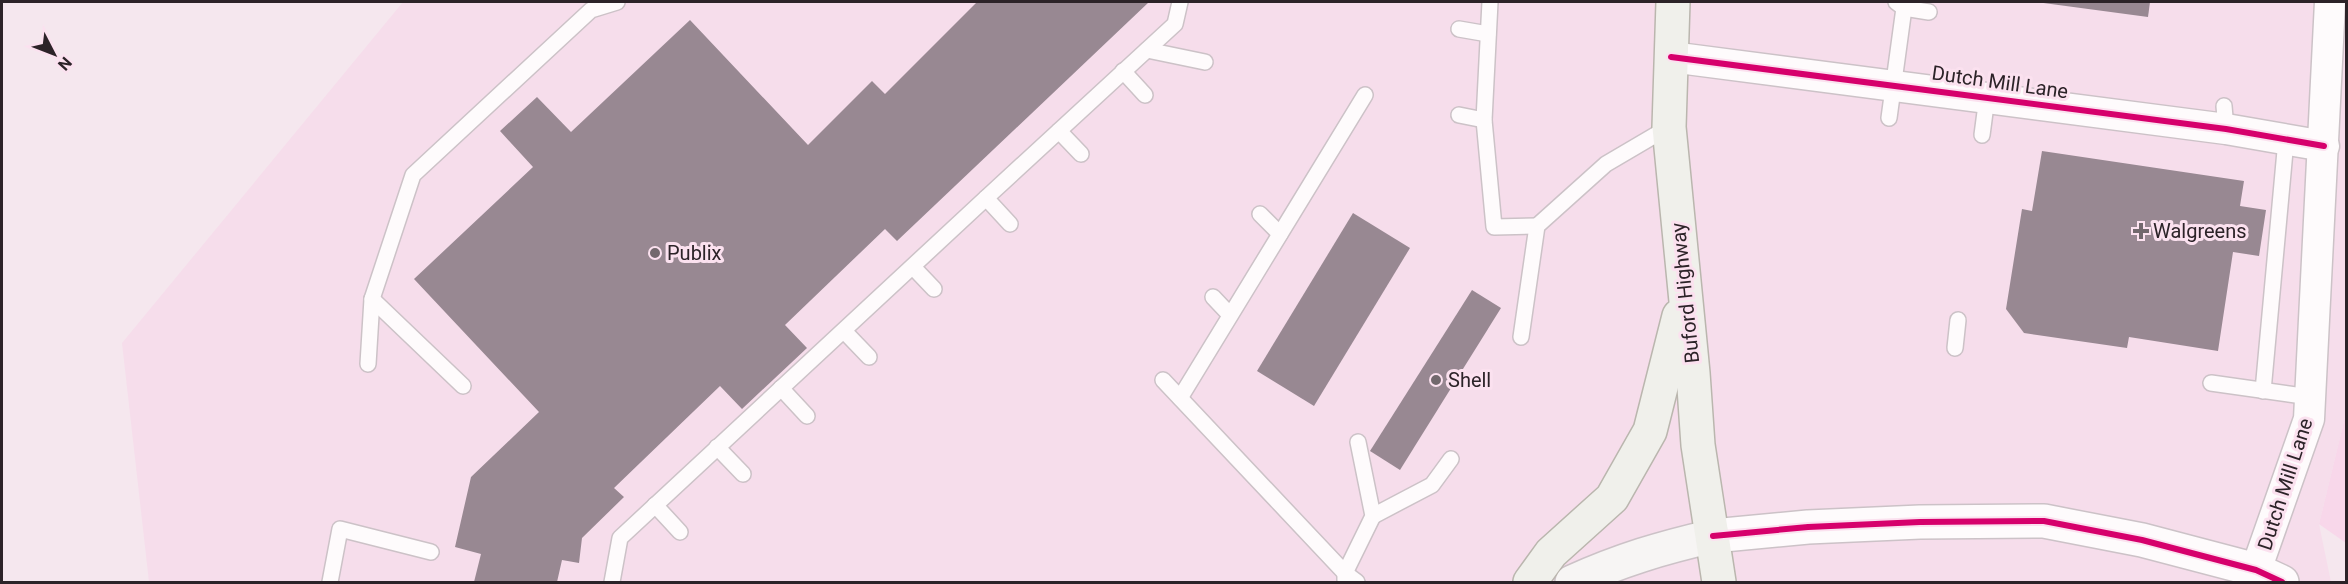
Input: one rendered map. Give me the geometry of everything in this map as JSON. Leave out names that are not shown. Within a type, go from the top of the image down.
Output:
[{"type":"main road","name":"Buford Highway","points":[[1673,2],[1670,127],[1698,445],[1719,582]]},
{"type":"main road","points":[[1530,582],[1551,553],[1612,498],[1650,431],[1684,296]]},
{"type":"main road","points":[[1572,582],[1605,567],[1654,550],[1713,536]]},
{"type":"street","name":"Dutch Mill Lane","points":[[2264,578],[2309,419],[2330,2]]},
{"type":"street","name":"Dutch Mill Lane","points":[[1671,57],[1987,97],[2225,117],[2286,140],[2324,146]]},
{"type":"street","points":[[1713,536],[1808,527],[2044,521],[2142,540],[2264,578]]},
{"type":"lane","points":[[368,364],[372,299],[413,175],[591,10],[617,2]]},
{"type":"lane","points":[[612,582],[620,538],[1175,24],[1180,2]]},
{"type":"lane","points":[[1490,2],[1484,120],[1494,227],[1538,226]]},
{"type":"lane","points":[[1889,118],[1900,5],[1929,12]]},
{"type":"lane","points":[[1459,29],[1488,34]]},
{"type":"lane","points":[[1147,50],[1205,62]]},
{"type":"lane","points":[[1124,71],[1145,94]]},
{"type":"lane","points":[[1180,398],[1365,95]]},
{"type":"lane","points":[[1982,135],[1987,97]]},
{"type":"lane","points":[[1459,115],[1484,120]]},
{"type":"lane","points":[[1521,337],[1538,226],[1606,164],[1670,127]]},
{"type":"lane","points":[[1059,131],[1081,154]]},
{"type":"lane","points":[[2263,391],[2286,140]]},
{"type":"lane","points":[[986,198],[1010,224]]},
{"type":"lane","points":[[1260,214],[1280,234]]},
{"type":"lane","points":[[913,267],[934,289]]},
{"type":"lane","points":[[1213,297],[1230,315]]},
{"type":"lane","points":[[372,299],[463,386]]},
{"type":"lane","points":[[1955,348],[1958,320]]},
{"type":"lane","points":[[844,330],[869,357]]},
{"type":"lane","points":[[1163,380],[1349,579],[1373,516],[1358,442]]},
{"type":"lane","points":[[2211,383],[2310,397]]},
{"type":"lane","points":[[781,388],[807,416]]},
{"type":"lane","points":[[717,447],[743,474]]},
{"type":"lane","points":[[1373,516],[1432,485],[1451,459]]},
{"type":"lane","points":[[654,505],[680,532]]},
{"type":"lane","points":[[330,582],[340,529],[431,552]]},
{"type":"shaded area","points":[[403,2],[2346,2],[2346,413],[2319,524],[2331,582],[149,582],[122,343]]},
{"type":"shaded area","points":[[2346,413],[2346,543],[2319,524]]},
{"type":"building","points":[[977,2],[1149,2],[897,241],[885,229],[785,325],[807,348],[742,409],[720,386],[614,488],[624,497],[582,538],[579,563],[562,560],[557,582],[474,582],[481,554],[455,547],[471,477],[539,412],[414,279],[533,167],[500,131],[537,97],[571,132],[690,20],[808,145],[872,81],[885,94]]},
{"type":"building","points":[[2036,2],[2150,2],[2148,17]]},
{"type":"building","name":"Walgreens","points":[[2042,151],[2244,181],[2240,206],[2266,210],[2259,256],[2233,252],[2218,351],[2129,337],[2127,348],[2024,333],[2006,309],[2022,209],[2032,211]]},
{"type":"building","points":[[1353,213],[1410,248],[1314,406],[1257,371]]},
{"type":"building","name":"Shell","points":[[1472,290],[1501,308],[1400,470],[1370,451]]},
{"type":"cycle path","points":[[1671,57],[2226,129],[2324,146]]},
{"type":"cycle path","points":[[1713,536],[1808,527],[1920,522],[2044,521],[2142,540],[2256,570],[2282,582]]},
{"type":"place","name":"Walgreens","points":[[2141,231]]},
{"type":"place","name":"Publix","points":[[655,253]]},
{"type":"place","name":"Shell","points":[[1436,380]]}]
